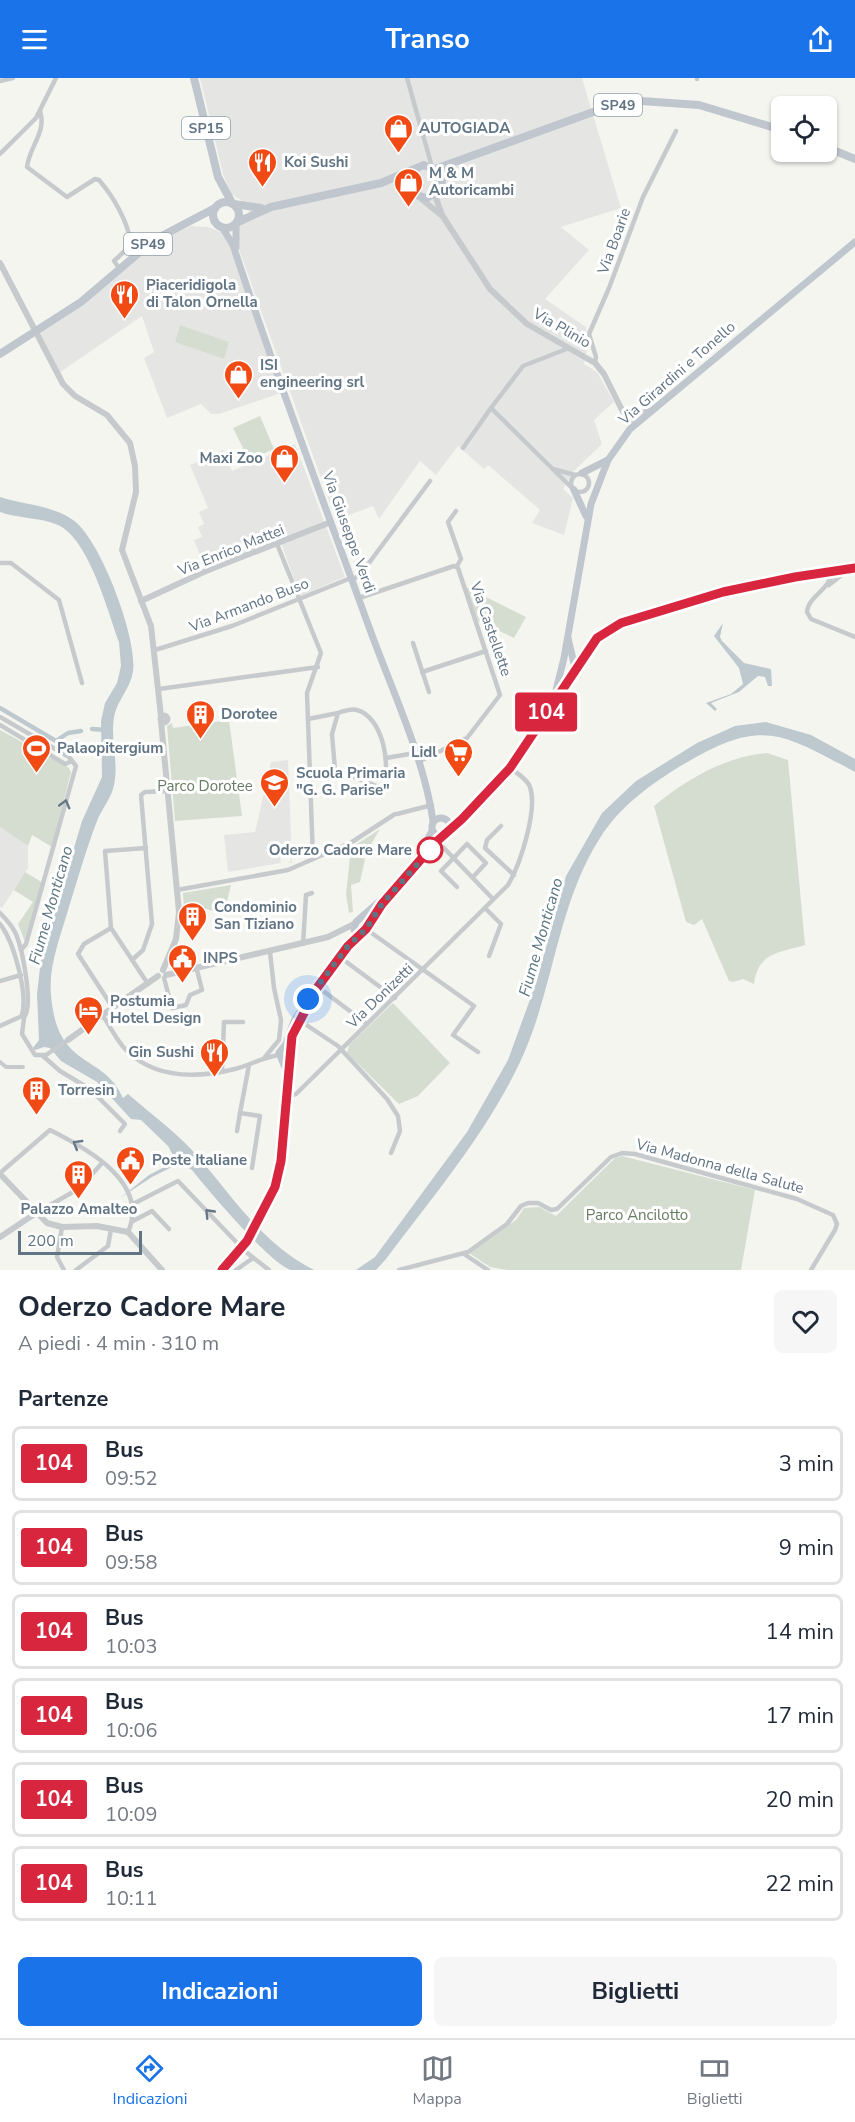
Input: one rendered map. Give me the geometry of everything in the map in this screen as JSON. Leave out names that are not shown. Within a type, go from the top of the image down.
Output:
[{"type":"main road","name":"SP15","points":[[194,78],[218,177],[233,204]]},
{"type":"main road","name":"SP49","points":[[193,221],[230,228],[247,215],[271,207],[381,183],[417,168],[434,168],[460,162],[511,139],[593,112],[641,101],[676,101],[699,105],[771,127]]},
{"type":"main road","points":[[837,152],[855,159]]},
{"type":"main road","name":"SP49","points":[[435,195],[442,181],[460,162]]},
{"type":"main road","points":[[417,168],[410,186],[418,196],[427,198],[435,195]]},
{"type":"main road","points":[[434,168],[442,181]]},
{"type":"main road","name":"SP15","points":[[216,207],[218,177]]},
{"type":"main road","name":"SP49","points":[[381,183],[399,183],[410,186]]},
{"type":"main road","name":"SP49","points":[[0,354],[81,302],[164,232],[193,221],[224,202],[251,208],[271,207]]},
{"type":"main road","points":[[233,204],[238,210],[237,223]]},
{"type":"main road","points":[[216,207],[213,216],[220,226]]},
{"type":"main road","name":"Via Giuseppe Verdi","points":[[237,223],[235,237],[240,267]]},
{"type":"main road","name":"Via Giuseppe Verdi","points":[[220,226],[231,242],[415,753],[433,806],[433,821]]},
{"type":"main road","name":"Via Girardini e Tonello","points":[[553,702],[569,641],[588,522],[597,483],[608,460],[636,423],[855,242]]},
{"type":"main road","points":[[579,474],[608,460]]},
{"type":"main road","points":[[574,490],[585,507],[588,522]]},
{"type":"main road","points":[[360,927],[441,836],[449,832],[510,768],[589,647],[606,630],[621,623],[723,592],[795,577],[852,569]]},
{"type":"main road","points":[[569,641],[577,650],[589,647]]},
{"type":"main road","name":"Via Girardini e Tonello","points":[[569,641],[575,668]]},
{"type":"main road","points":[[564,658],[568,668],[575,668]]},
{"type":"main road","name":"Via Giuseppe Verdi","points":[[433,806],[444,819]]},
{"type":"main road","points":[[285,1114],[285,1054],[298,1014],[360,927],[419,857],[432,831],[433,821],[467,813]]},
{"type":"main road","points":[[444,819],[450,826],[449,832]]},
{"type":"main road","points":[[432,831],[441,836]]},
{"type":"main road","points":[[222,1270],[247,1241],[270,1201],[279,1170],[288,1096],[285,1054],[299,1020],[317,988]]},
{"type":"street","points":[[0,81],[13,78]]},
{"type":"street","points":[[0,154],[40,111],[56,78]]},
{"type":"street","points":[[407,78],[434,168]]},
{"type":"street","points":[[40,111],[43,119],[41,132],[27,168],[67,197],[95,179],[99,180],[113,200],[130,236],[131,245],[114,261],[119,268]]},
{"type":"street","name":"Via Boarie","points":[[595,363],[596,357],[589,334],[643,197],[676,130]]},
{"type":"street","points":[[417,168],[427,149]]},
{"type":"street","name":"Via Plinio","points":[[435,195],[442,215]]},
{"type":"street","name":"Via Plinio","points":[[418,196],[442,215],[461,241],[483,281],[498,298],[527,324],[595,363],[604,374],[625,412],[636,423]]},
{"type":"street","points":[[0,263],[63,384],[75,396],[107,415],[130,443],[135,466],[136,492],[122,550],[151,626],[163,717],[162,730],[177,890],[178,929],[163,975],[172,1008],[186,1005],[190,995],[202,990],[197,970]]},
{"type":"street","points":[[463,448],[524,366],[569,348]]},
{"type":"street","points":[[491,408],[550,467],[574,490],[583,492],[589,486],[589,478],[579,474],[563,473],[550,467]]},
{"type":"street","points":[[625,435],[625,412],[637,414],[650,411]]},
{"type":"street","points":[[574,490],[571,480],[579,474]]},
{"type":"street","points":[[352,579],[363,572],[430,481]]},
{"type":"street","points":[[456,511],[448,522],[461,559],[457,566]]},
{"type":"street","name":"Via Enrico Mattei","points":[[141,601],[331,522]]},
{"type":"street","points":[[277,544],[320,648],[318,667],[307,693],[313,859]]},
{"type":"street","points":[[0,563],[10,562],[37,580],[59,600],[82,683]]},
{"type":"street","name":"Via Castellette","points":[[359,598],[457,566],[500,695],[467,738],[418,762]]},
{"type":"street","points":[[852,569],[827,587],[807,608],[808,616],[855,638]]},
{"type":"street","points":[[827,587],[832,572]]},
{"type":"street","name":"Via Armando Buso","points":[[155,650],[232,626],[352,579]]},
{"type":"street","points":[[413,643],[429,692]]},
{"type":"street","points":[[422,672],[486,651]]},
{"type":"street","points":[[159,689],[318,667]]},
{"type":"street","points":[[308,719],[338,712],[357,710],[369,716],[374,723],[386,758],[382,788],[335,770],[332,734],[338,712]]},
{"type":"street","points":[[0,717],[76,764],[26,944],[21,950]]},
{"type":"street","points":[[0,724],[65,764],[72,761]]},
{"type":"street","points":[[13,734],[17,727]]},
{"type":"street","points":[[386,758],[415,753]]},
{"type":"street","points":[[501,826],[487,840],[485,848],[514,875],[525,842],[531,793],[526,780],[510,768]]},
{"type":"street","points":[[132,960],[143,950],[152,924],[141,795],[145,792],[167,791]]},
{"type":"street","points":[[177,890],[288,870],[352,842],[396,814],[433,806]]},
{"type":"street","points":[[457,887],[441,871],[467,844],[486,863],[473,877]]},
{"type":"street","points":[[443,847],[494,899]]},
{"type":"street","points":[[146,848],[105,851],[111,928],[148,984]]},
{"type":"street","name":"Via Donizetti","points":[[288,1096],[296,1094],[342,1050],[494,899],[514,875]]},
{"type":"street","points":[[303,944],[306,895],[312,893]]},
{"type":"street","points":[[485,908],[501,924],[489,956]]},
{"type":"street","points":[[0,913],[14,930],[21,950],[27,1009],[21,1028],[24,1040],[33,1054],[46,1054],[103,1016],[112,1007],[163,975],[197,970],[303,944],[328,937],[345,929],[360,927],[474,1006],[453,1035],[478,1052]]},
{"type":"street","points":[[0,924],[8,936],[22,973]]},
{"type":"street","points":[[111,928],[84,944],[78,954],[112,1007]]},
{"type":"street","points":[[265,1057],[279,1040],[281,1020],[273,988],[270,952]]},
{"type":"street","points":[[340,957],[394,998]]},
{"type":"street","points":[[0,981],[22,973]]},
{"type":"street","points":[[317,988],[367,1024]]},
{"type":"street","points":[[0,1026],[23,1016]]},
{"type":"street","points":[[103,1016],[126,1050],[153,1068],[197,1075],[222,1072],[249,1065],[265,1057],[285,1054]]},
{"type":"street","points":[[299,1020],[342,1050],[387,1099],[398,1116],[399,1137],[391,1153]]},
{"type":"street","points":[[222,1072],[223,1025],[226,1022],[243,1022]]},
{"type":"street","points":[[46,1054],[59,1070],[90,1089],[125,1124],[120,1131]]},
{"type":"street","points":[[0,1062],[6,1067],[23,1067]]},
{"type":"street","points":[[237,1131],[249,1065]]},
{"type":"street","points":[[240,1113],[260,1116],[252,1168]]},
{"type":"street","points":[[128,1232],[133,1221],[130,1192],[102,1163],[81,1146],[50,1130],[1,1173],[47,1223],[62,1227],[128,1232],[162,1270]]},
{"type":"street","name":"Via Madonna della Salute","points":[[399,1270],[464,1254],[507,1224],[522,1206],[528,1203],[538,1203],[551,1210],[557,1209],[611,1157],[622,1153],[635,1154],[797,1199],[833,1215],[837,1224],[835,1230],[811,1270]]},
{"type":"street","points":[[0,1237],[80,1188],[102,1163]]},
{"type":"street","points":[[133,1204],[180,1182],[239,1245]]},
{"type":"street","points":[[133,1221],[152,1211],[169,1229]]},
{"type":"street","points":[[62,1227],[57,1257],[64,1270]]},
{"type":"street","points":[[76,1270],[108,1246],[111,1229]]},
{"type":"street","points":[[246,1252],[269,1270]]},
{"type":"street","points":[[464,1254],[488,1270]]},
{"type":"street","points":[[236,1270],[253,1258]]},
{"type":"shaded area","points":[[200,78],[582,78],[621,208],[561,227],[589,250],[545,299],[586,327],[588,345],[584,364],[597,372],[614,402],[594,420],[602,444],[573,472],[563,489],[573,498],[564,535],[532,523],[540,510],[488,465],[484,469],[458,446],[436,475],[420,461],[379,519],[373,506],[336,520],[236,241],[237,229],[241,221],[250,216],[247,204],[231,194],[223,174]]},
{"type":"shaded area","points":[[191,226],[208,227],[221,232],[231,246],[284,392],[219,414],[211,414],[201,404],[167,418],[144,358],[154,352],[142,316],[56,375],[36,334],[166,237]]},
{"type":"shaded area","points":[[295,444],[345,577],[300,596],[280,540],[205,569],[194,540],[202,537],[198,527],[204,524],[199,512],[208,508],[190,465],[223,450],[232,471]]},
{"type":"shaded area","points":[[0,497],[56,511],[73,520],[84,530],[115,590],[130,636],[133,656],[132,677],[114,717],[116,771],[113,789],[89,843],[53,962],[51,995],[55,1019],[62,1037],[71,1049],[114,1083],[123,1098],[128,1094],[183,1141],[265,1235],[296,1260],[314,1270],[291,1270],[269,1255],[192,1170],[180,1163],[152,1177],[120,1198],[149,1175],[176,1161],[168,1146],[141,1120],[131,1119],[97,1082],[61,1061],[50,1048],[35,1050],[33,1048],[39,1040],[37,994],[41,959],[82,821],[102,777],[101,721],[105,703],[117,683],[121,666],[119,642],[109,613],[96,578],[79,545],[58,525],[0,512]]},
{"type":"shaded area","points":[[723,623],[720,637],[722,641],[744,663],[771,669],[772,686],[768,686],[765,677],[758,676],[739,692],[711,703],[717,709],[715,711],[706,703],[731,694],[743,684],[739,668],[714,636]]},
{"type":"shaded area","points":[[766,722],[811,735],[855,759],[855,772],[789,740],[771,736],[753,736],[733,740],[684,764],[649,787],[627,806],[600,838],[574,891],[532,1033],[521,1060],[492,1113],[459,1163],[386,1259],[376,1270],[356,1270],[375,1257],[467,1132],[508,1060],[536,983],[566,876],[602,813],[636,781],[697,743],[735,726]]},
{"type":"shaded area","name":"Scuola Primaria \"G. G. Parise\"","points":[[288,760],[292,863],[288,863],[291,860],[287,843],[278,845],[281,863],[228,872],[224,835],[255,832],[271,762]]},
{"type":"shaded area","points":[[0,827],[28,846],[28,868],[2,908],[0,907]]},
{"type":"green space","points":[[180,325],[229,342],[224,359],[175,342]]},
{"type":"green space","points":[[260,416],[274,449],[249,460],[233,428]]},
{"type":"green space","points":[[466,587],[526,617],[514,638],[478,621]]},
{"type":"green space","name":"Parco Dorotee","points":[[229,720],[242,816],[175,821],[167,726],[172,723],[173,728]]},
{"type":"green space","points":[[0,730],[68,767],[71,772],[52,847],[32,835],[28,846],[0,827]]},
{"type":"green space","points":[[767,753],[788,760],[805,945],[778,952],[765,960],[756,973],[754,984],[743,979],[733,982],[729,981],[702,919],[694,925],[686,922],[654,806],[679,787],[721,764]]},
{"type":"green space","points":[[380,829],[363,858],[365,859],[360,882],[351,885],[353,912],[349,913],[346,894],[350,857],[356,851],[354,846]]},
{"type":"green space","points":[[25,872],[43,883],[25,942],[18,924],[33,902],[14,890]]},
{"type":"green space","points":[[231,885],[224,914],[202,908],[184,909],[183,893]]},
{"type":"green space","points":[[393,1003],[450,1063],[418,1096],[399,1104],[347,1053],[349,1045]]},
{"type":"green space","name":"Parco Ancilotto","points":[[622,1156],[755,1190],[741,1270],[507,1270],[490,1267],[469,1253],[516,1220],[524,1208],[539,1207],[556,1216],[615,1158]]},
{"type":"waterway","points":[[0,708],[56,741],[68,733],[81,731]]},
{"type":"waterway","points":[[92,729],[107,730]]},
{"type":"bus line","name":"104","points":[[222,1270],[247,1241],[270,1201],[275,1187],[281,1161],[292,1036],[317,988],[348,946],[355,941],[359,933],[364,932],[382,904],[427,855],[441,836],[447,834],[510,768],[597,638],[606,630],[621,623],[723,592],[795,577],[855,568]]},
{"type":"place","name":"AUTOGIADA","points":[[398,154]]},
{"type":"place","name":"Koi Sushi","points":[[263,188]]},
{"type":"place","name":"M & M Autoricambi","points":[[408,208]]},
{"type":"place","name":"Piaceridigola di Talon Ornella","points":[[125,320]]},
{"type":"place","name":"ISI engineering srl","points":[[239,400]]},
{"type":"place","name":"Maxi Zoo","points":[[284,484]]},
{"type":"place","name":"Dorotee","points":[[200,740]]},
{"type":"place","name":"Palaopitergium","points":[[36,774]]},
{"type":"place","name":"Lidl","points":[[458,778]]},
{"type":"place","name":"Scuola Primaria \"G. G. Parise\"","points":[[275,808]]},
{"type":"place","name":"Oderzo Cadore Mare","points":[[430,850]]},
{"type":"place","name":"Condominio San Tiziano","points":[[193,942]]},
{"type":"place","name":"INPS","points":[[182,984]]},
{"type":"place","name":"Postumia Hotel Design","points":[[89,1036]]},
{"type":"place","name":"Gin Sushi","points":[[215,1078]]},
{"type":"place","name":"Torresin","points":[[37,1116]]},
{"type":"place","name":"Poste Italiane","points":[[131,1186]]},
{"type":"place","name":"Palazzo Amalteo","points":[[79,1200]]},
{"type":"route","points":[[308,999],[348,946],[355,941],[359,933],[364,932],[382,904],[430,850]]},
{"type":"water label","name":"Fiume Monticano","points":[[50,905]]},
{"type":"water label","name":"Fiume Monticano","points":[[540,937]]}]
